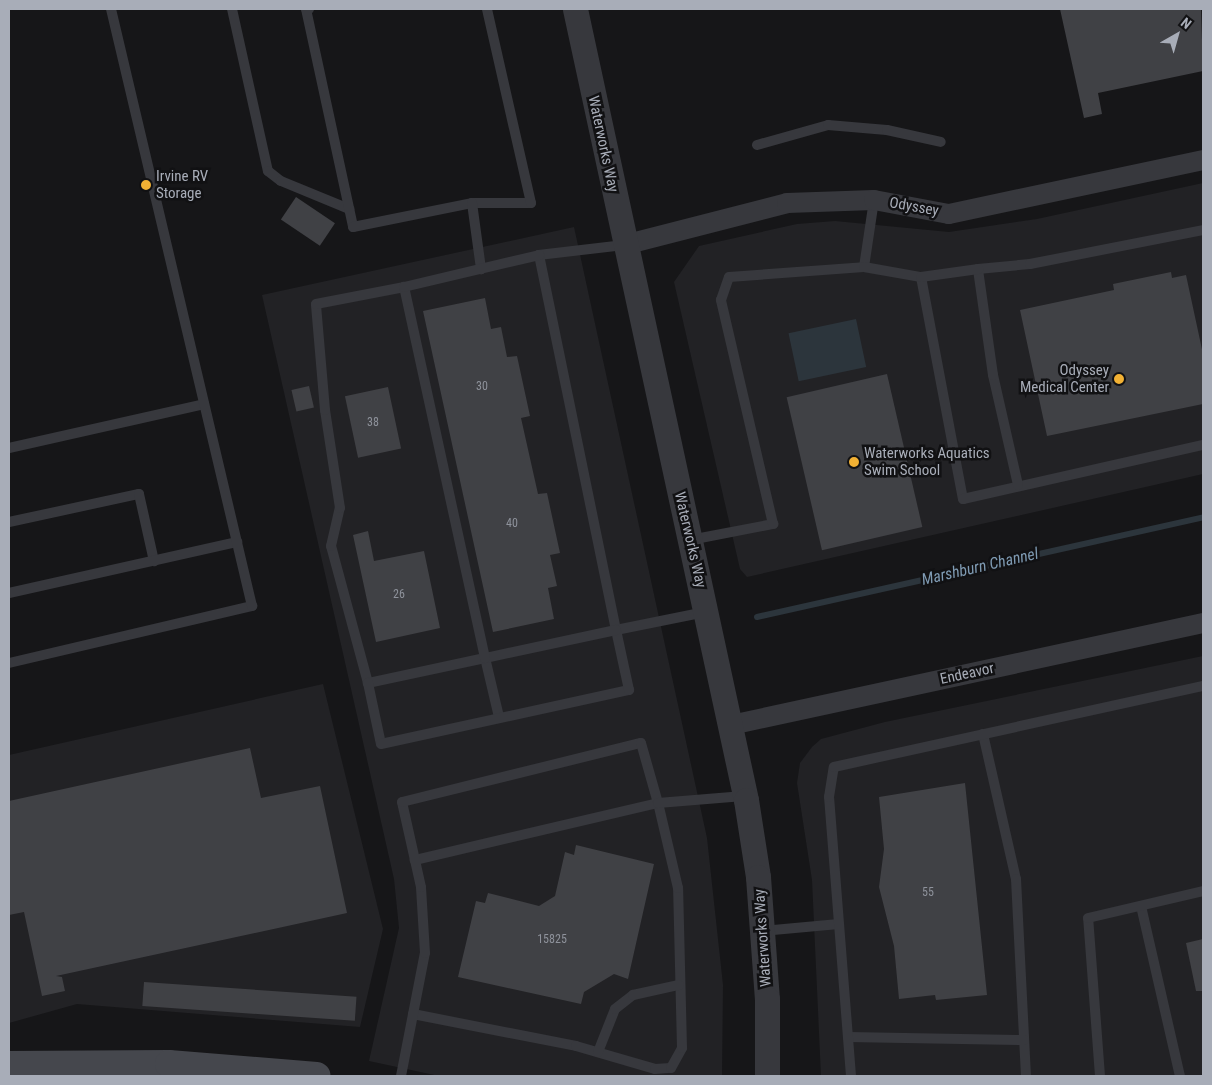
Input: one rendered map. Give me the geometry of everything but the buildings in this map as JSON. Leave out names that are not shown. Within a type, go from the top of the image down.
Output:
[{"type":"main road","points":[[9,1066],[169,1064],[316,1076]]},
{"type":"street","name":"Waterworks Way","points":[[575,9],[624,246],[731,725],[745,796],[758,877],[762,931],[767,1076]]},
{"type":"street","name":"Odyssey","points":[[624,246],[787,203],[874,200],[949,214],[1203,160]]},
{"type":"street","name":"Endeavor","points":[[731,725],[1203,623]]},
{"type":"lane","points":[[9,663],[252,606],[110,9]]},
{"type":"lane","points":[[232,9],[268,171],[281,181],[349,209]]},
{"type":"lane","points":[[309,9],[306,10],[353,227],[472,203],[531,203],[487,9]]},
{"type":"lane","points":[[758,145],[828,125],[887,130],[941,142]]},
{"type":"lane","points":[[864,267],[874,200]]},
{"type":"lane","points":[[472,203],[480,270]]},
{"type":"lane","points":[[690,540],[773,524],[720,300],[729,278],[864,267],[921,276],[978,268],[1030,264],[1203,230]]},
{"type":"lane","points":[[539,255],[629,690],[381,744],[368,683],[331,546],[340,508],[325,410],[316,304],[404,287],[539,255],[624,246]]},
{"type":"lane","points":[[978,268],[993,375],[1018,485]]},
{"type":"lane","points":[[921,276],[963,499],[1018,485],[1203,445]]},
{"type":"lane","points":[[404,287],[499,717]]},
{"type":"lane","points":[[9,448],[204,404]]},
{"type":"lane","points":[[9,522],[139,494],[154,561]]},
{"type":"lane","points":[[9,593],[237,542]]},
{"type":"lane","points":[[368,683],[706,612]]},
{"type":"lane","points":[[851,1076],[829,797],[834,767],[1203,686]]},
{"type":"lane","points":[[983,734],[1016,879],[1026,1076]]},
{"type":"lane","points":[[401,1076],[413,1014],[425,953],[415,860],[402,802],[641,743],[658,803],[678,888],[682,1048],[671,1068],[655,1069],[598,1052],[413,1014]]},
{"type":"lane","points":[[415,860],[658,803],[745,796]]},
{"type":"lane","points":[[1100,1076],[1088,918],[1203,891]]},
{"type":"lane","points":[[1141,906],[1180,1076]]},
{"type":"lane","points":[[762,931],[839,924]]},
{"type":"lane","points":[[598,1052],[615,1009],[633,995],[679,985]]},
{"type":"lane","points":[[848,1037],[1024,1040]]},
{"type":"shaded area","points":[[1203,183],[1203,474],[747,577],[740,569],[674,282],[699,246],[797,224],[835,221],[949,232],[1037,219]]},
{"type":"shaded area","points":[[574,227],[707,838],[723,985],[722,1076],[439,1076],[369,1061],[399,928],[394,879],[262,295]]},
{"type":"shaded area","points":[[856,319],[866,367],[799,381],[789,333]]},
{"type":"shaded area","points":[[1203,656],[1203,1076],[821,1076],[812,880],[797,783],[800,763],[812,747],[821,739],[885,722]]},
{"type":"shaded area","points":[[323,684],[383,929],[360,1027],[77,1004],[9,1023],[9,755]]},
{"type":"waterway","name":"Marshburn Channel","points":[[757,617],[1203,517]]},
{"type":"place","name":"Irvine RV Storage","points":[[146,185]]},
{"type":"place","name":"Odyssey Medical Center","points":[[1119,379]]},
{"type":"place","name":"Waterworks Aquatics Swim School","points":[[854,462]]}]
